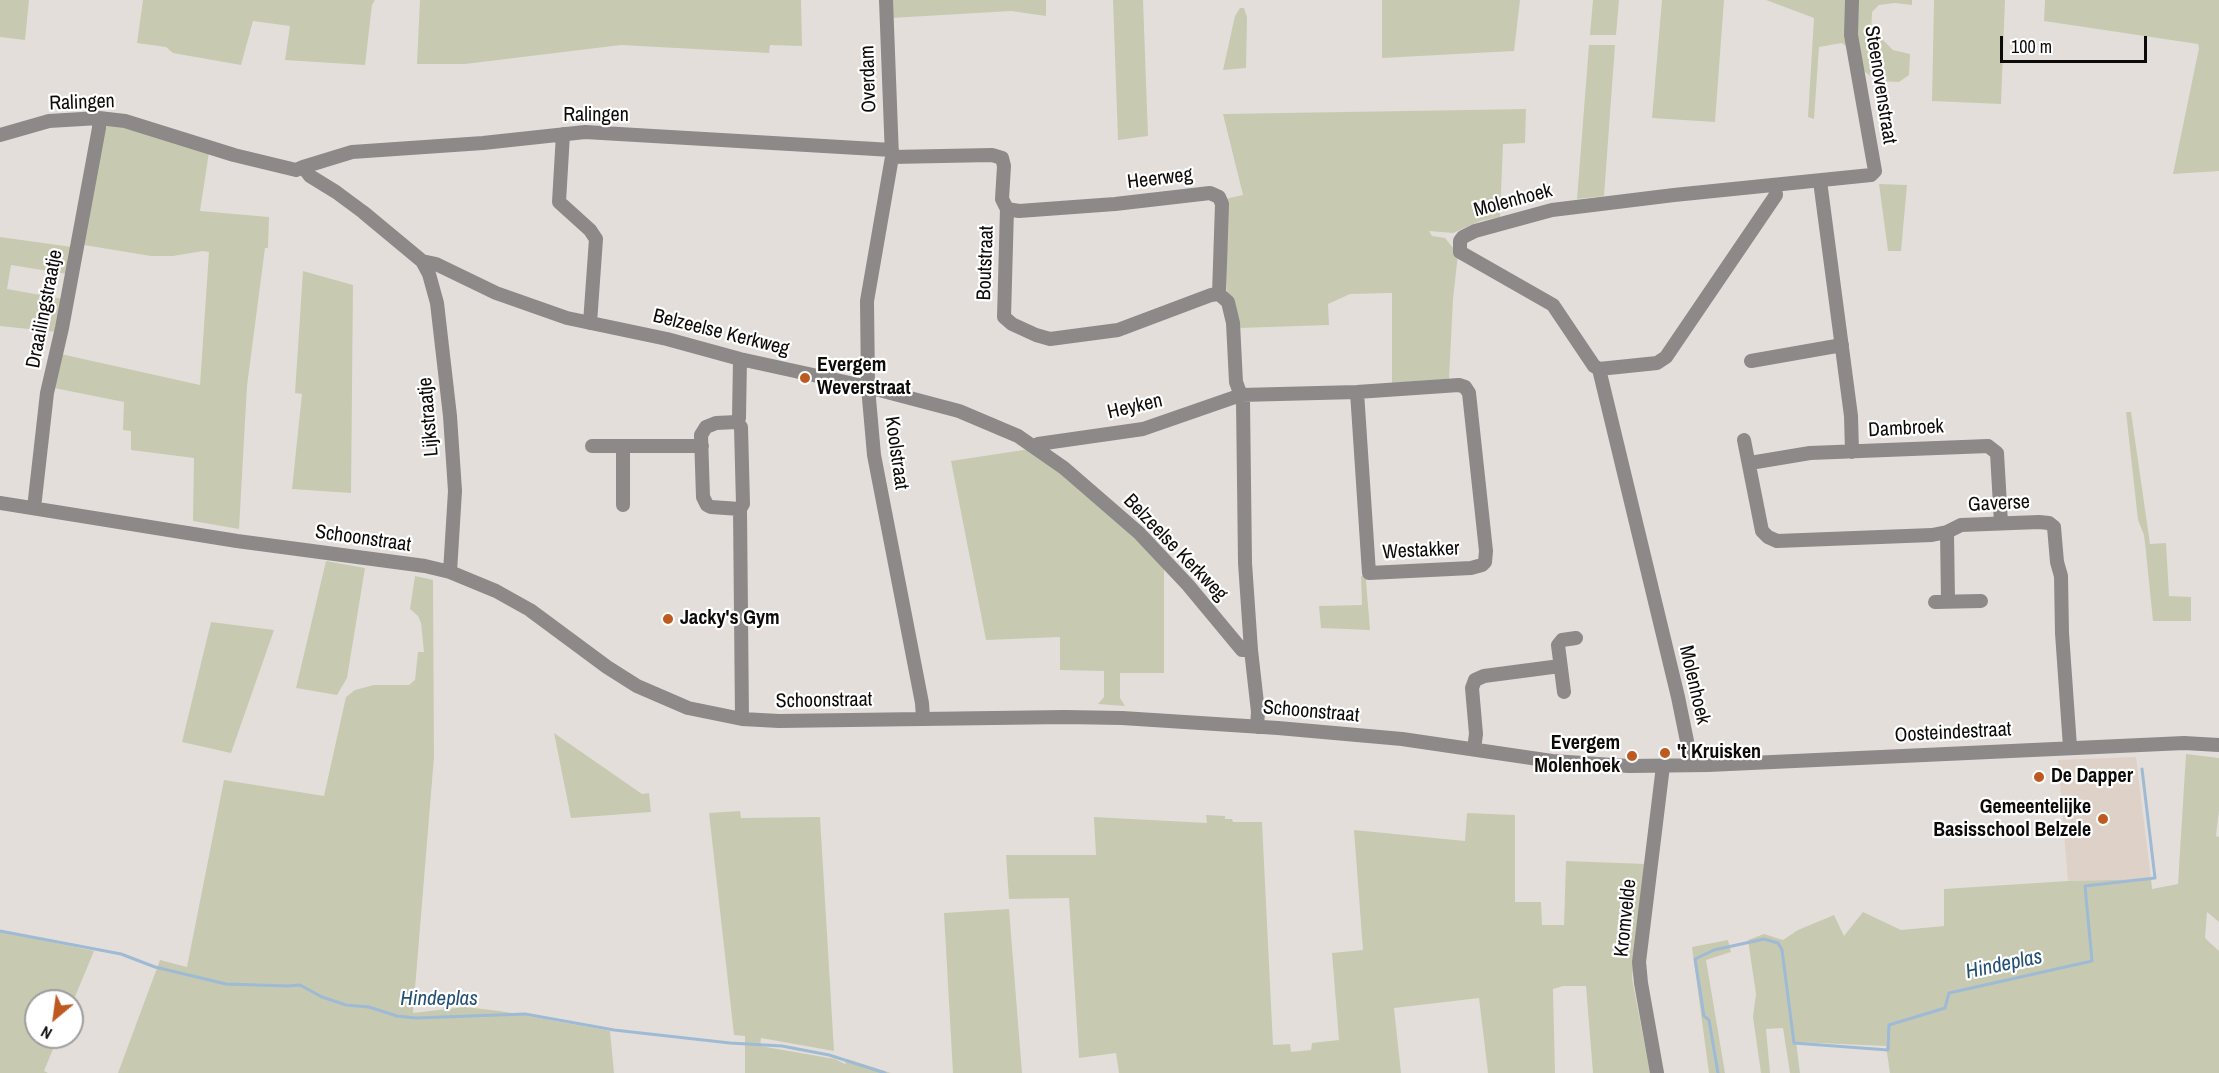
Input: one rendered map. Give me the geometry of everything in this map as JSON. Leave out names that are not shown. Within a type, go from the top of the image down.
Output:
[{"type":"street","name":"Overdam","points":[[886,0],[892,153]]},
{"type":"street","name":"Steenovenstraat","points":[[1852,0],[1851,35],[1875,171],[1871,175]]},
{"type":"street","name":"Ralingen","points":[[0,135],[48,121],[99,118],[124,121],[234,155],[296,170],[352,152],[483,143],[585,132],[892,153]]},
{"type":"street","name":"Draailingstraatje","points":[[34,508],[47,393],[62,328],[99,118]]},
{"type":"street","points":[[563,134],[559,202],[590,230],[596,239],[590,323]]},
{"type":"street","name":"Boutstraat","points":[[892,153],[999,156],[1004,166],[1002,199],[1007,209],[1004,316],[1012,324],[1045,339],[1118,330],[1210,295],[1219,294]]},
{"type":"street","name":"Koolstraat","points":[[892,153],[867,301],[868,387],[874,455],[923,718]]},
{"type":"street","points":[[303,167],[310,176],[363,212],[422,261]]},
{"type":"street","name":"Molenhoek","points":[[1689,765],[1689,751],[1678,697],[1599,369],[1594,366],[1553,305],[1460,252],[1463,237],[1475,231],[1552,210],[1871,175]]},
{"type":"street","name":"Dambroek","points":[[1820,181],[1851,416],[1852,452],[1988,446],[1997,453],[2001,523]]},
{"type":"street","points":[[1599,369],[1657,363],[1666,357],[1776,195],[1775,186]]},
{"type":"street","name":"Heerweg","points":[[1007,209],[1019,211],[1115,204],[1210,193],[1219,197],[1222,204],[1219,294]]},
{"type":"street","name":"Belzeelse Kerkweg","points":[[422,261],[436,264],[520,302],[559,316],[868,387],[958,411],[1018,436],[1036,447],[1092,491],[1139,533],[1188,585],[1242,650],[1251,650]]},
{"type":"street","name":"Lijkstraatje","points":[[422,261],[429,274],[437,303],[450,416],[455,491],[450,572]]},
{"type":"street","name":"Belzeelse Kerkweg","points":[[1219,294],[1230,309],[1233,323],[1236,382],[1243,401],[1245,563],[1258,712],[1257,727]]},
{"type":"street","points":[[1756,357],[1842,345]]},
{"type":"street","points":[[737,422],[739,418],[740,359]]},
{"type":"street","name":"Westakker","points":[[1459,385],[1465,387],[1469,393],[1486,551],[1485,562],[1471,568],[1371,574],[1367,571],[1358,392],[1459,385]]},
{"type":"street","points":[[1241,395],[1358,392]]},
{"type":"street","name":"Heyken","points":[[1036,447],[1038,444],[1143,429],[1241,395]]},
{"type":"street","points":[[737,422],[716,423],[706,427],[701,435],[704,501],[711,507],[740,509]]},
{"type":"street","points":[[737,422],[741,428],[743,504],[740,509],[742,719]]},
{"type":"street","name":"Gaverse","points":[[1744,440],[1762,531],[1768,537],[1778,541],[1932,534],[1961,525],[2039,522],[2049,523],[2054,527],[2057,561],[2061,576],[2062,633],[2070,747]]},
{"type":"street","points":[[592,446],[702,446]]},
{"type":"street","points":[[623,447],[623,505]]},
{"type":"street","points":[[1750,463],[1810,453],[1852,452]]},
{"type":"street","name":"Schoonstraat","points":[[0,503],[215,538],[425,566],[450,572],[496,591],[531,610],[607,667],[637,686],[688,708],[742,719],[779,721],[1096,717],[1402,739],[1579,764],[1689,765]]},
{"type":"street","points":[[1947,531],[1942,601],[1981,601]]},
{"type":"street","points":[[1564,692],[1559,642],[1576,638]]},
{"type":"street","points":[[1474,749],[1476,734],[1472,688],[1475,680],[1484,676],[1560,666]]},
{"type":"street","name":"Oosteindestraat","points":[[1689,765],[2184,742],[2219,745]]},
{"type":"street","name":"Kromvelde","points":[[1657,1073],[1641,983],[1640,962],[1663,766]]},
{"type":"shaded area","name":"Gemeentelijke Basisschool Belzele","points":[[2136,757],[2151,879],[2068,881],[2058,760]]},
{"type":"green space","points":[[0,0],[29,0],[25,40],[0,37]]},
{"type":"green space","points":[[143,0],[375,0],[372,5],[365,65],[285,60],[290,26],[253,21],[241,65],[173,53],[166,47],[137,43]]},
{"type":"green space","points":[[420,0],[801,0],[802,46],[770,45],[769,53],[621,45],[465,64],[417,64]]},
{"type":"green space","points":[[891,0],[1046,0],[1046,16],[1011,11],[891,18]]},
{"type":"green space","points":[[1113,0],[1143,0],[1148,136],[1118,140]]},
{"type":"green space","points":[[1382,0],[1520,0],[1514,51],[1382,58]]},
{"type":"green space","points":[[1593,0],[1619,0],[1616,35],[1590,35]]},
{"type":"green space","points":[[1662,0],[1724,0],[1715,122],[1652,118]]},
{"type":"green space","points":[[1766,0],[1912,0],[1912,5],[1895,3],[1879,5],[1872,12],[1871,37],[1882,39],[1893,50],[1910,54],[1909,75],[1899,82],[1877,81],[1865,72],[1857,55],[1842,43],[1819,47],[1814,119],[1808,117],[1814,18]]},
{"type":"green space","points":[[1934,0],[2005,0],[2001,104],[1932,101]]},
{"type":"green space","points":[[2045,0],[2219,0],[2219,171],[2173,174],[2198,44],[2044,21]]},
{"type":"green space","points":[[1240,8],[1244,8],[1247,17],[1246,68],[1223,70],[1235,16]]},
{"type":"green space","points":[[1589,45],[1615,45],[1604,196],[1577,199]]},
{"type":"green space","points":[[1526,109],[1525,143],[1503,144],[1500,217],[1480,221],[1453,233],[1429,231],[1432,236],[1445,238],[1458,254],[1449,379],[1392,383],[1392,293],[1350,294],[1328,304],[1329,325],[1239,328],[1232,299],[1227,291],[1225,199],[1243,195],[1223,114]]},
{"type":"green space","points":[[120,125],[209,152],[200,211],[269,217],[268,248],[265,248],[247,386],[239,529],[193,521],[194,458],[131,450],[131,431],[123,430],[124,402],[54,388],[61,354],[200,385],[209,252],[151,256],[84,245],[103,131],[106,126]]},
{"type":"green space","points":[[1879,184],[1907,185],[1901,251],[1888,251]]},
{"type":"green space","points":[[0,237],[72,247],[67,274],[11,265],[7,289],[63,299],[57,332],[0,326]]},
{"type":"green space","points":[[303,271],[353,285],[351,493],[292,489],[302,394],[295,393]]},
{"type":"green space","points":[[2126,412],[2131,412],[2150,544],[2166,543],[2169,596],[2191,597],[2191,621],[2153,621],[2144,535],[2138,520]]},
{"type":"green space","points":[[1030,449],[1062,470],[1164,566],[1164,673],[1120,673],[1120,698],[1125,706],[1098,704],[1104,697],[1104,671],[1060,670],[1060,637],[986,640],[951,461]]},
{"type":"green space","points":[[326,561],[365,568],[347,678],[337,695],[296,688]]},
{"type":"green space","points":[[415,576],[433,580],[434,757],[413,1013],[465,1007],[610,1031],[614,1073],[118,1073],[160,960],[187,967],[224,780],[324,796],[346,697],[355,690],[374,685],[409,685],[415,680],[418,652],[424,652],[421,623],[418,616],[410,609]]},
{"type":"green space","points":[[1361,576],[1368,576],[1366,581],[1370,630],[1321,628],[1319,606],[1362,605]]},
{"type":"green space","points":[[211,622],[274,630],[231,753],[182,742]]},
{"type":"green space","points":[[554,733],[642,794],[649,793],[651,812],[571,818]]},
{"type":"green space","points":[[2186,754],[2219,758],[2219,810],[2216,836],[2219,837],[2219,922],[2207,912],[2205,938],[2219,951],[2219,1073],[1890,1073],[1886,1046],[1796,1042],[1800,1073],[1790,1073],[1783,1028],[1766,1029],[1770,1073],[1761,1073],[1753,1017],[1756,994],[1748,940],[1764,934],[1783,940],[1798,930],[1834,915],[1844,936],[1863,912],[1901,930],[1944,926],[1944,889],[2068,881],[2151,879],[2152,889],[2178,884]]},
{"type":"green space","points":[[740,811],[741,818],[820,817],[834,1051],[761,1038],[760,1046],[835,1059],[845,1064],[847,1059],[891,1073],[745,1073],[745,1036],[734,1035],[709,813]]},
{"type":"green space","points":[[1467,813],[1515,815],[1515,902],[1541,902],[1542,925],[1564,925],[1566,861],[1646,864],[1632,978],[1650,1073],[1593,1073],[1586,986],[1563,986],[1553,989],[1555,1073],[1488,1073],[1479,998],[1394,1008],[1401,1073],[1119,1073],[1116,1053],[1079,1058],[1069,898],[1009,899],[1006,855],[1096,855],[1094,817],[1207,823],[1206,815],[1225,816],[1225,819],[1232,819],[1233,822],[1262,822],[1273,1045],[1290,1044],[1291,1052],[1311,1050],[1312,1043],[1339,1040],[1332,953],[1363,950],[1354,830],[1465,841]]},
{"type":"green space","points":[[1009,909],[1022,1073],[953,1073],[944,913]]},
{"type":"green space","points":[[0,931],[94,951],[78,989],[24,989],[24,1049],[53,1049],[44,1071],[48,1073],[0,1073]]},
{"type":"green space","points":[[1728,940],[1731,952],[1706,960],[1725,1073],[1709,1073],[1692,947]]},
{"type":"waterway","name":"Hindeplas","points":[[1718,1073],[1709,1020],[1704,1016],[1695,959],[1714,950],[1764,939],[1778,943],[1782,950],[1794,1043],[1888,1050],[1889,1025],[1945,1008],[1949,993],[2092,961],[2085,886],[2155,878],[2142,769]]},
{"type":"waterway","name":"Hindeplas","points":[[0,931],[121,954],[155,967],[226,984],[300,985],[322,997],[346,1005],[369,1007],[397,1016],[416,1018],[525,1014],[614,1030],[730,1043],[782,1046],[829,1055],[885,1073]]},
{"type":"place","name":"Evergem Weverstraat","points":[[805,378]]},
{"type":"place","name":"Jacky's Gym","points":[[668,619]]},
{"type":"place","name":"'t Kruisken","points":[[1665,753]]},
{"type":"place","name":"Evergem Molenhoek","points":[[1632,756]]},
{"type":"place","name":"De Dapper","points":[[2039,777]]},
{"type":"place","name":"Gemeentelijke Basisschool Belzele","points":[[2103,819]]}]
